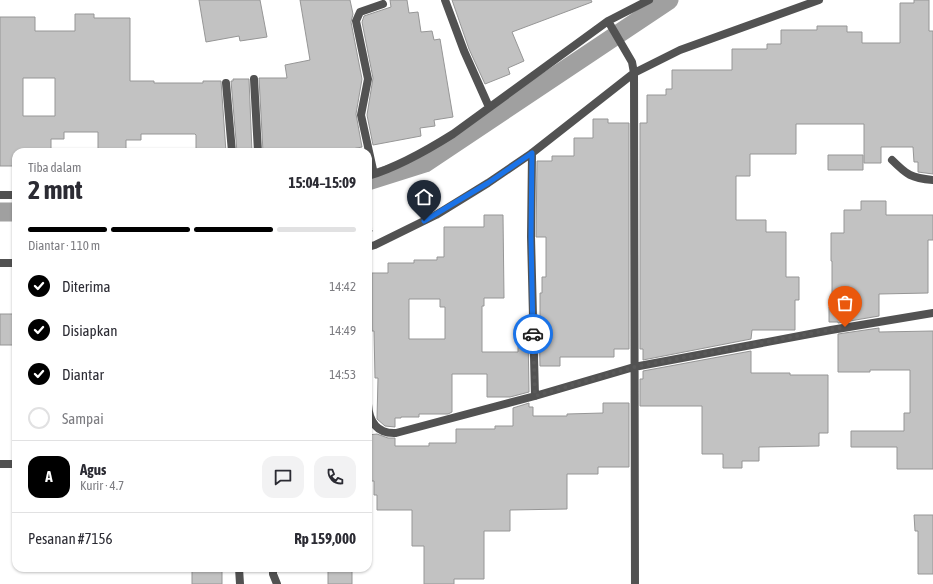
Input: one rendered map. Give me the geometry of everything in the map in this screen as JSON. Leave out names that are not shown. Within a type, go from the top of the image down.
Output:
[{"type":"street","points":[[445,0],[464,51],[489,107]]},
{"type":"street","points":[[372,175],[415,157],[432,148],[610,24],[649,0]]},
{"type":"street","points":[[372,246],[436,215],[488,183],[532,153],[634,73],[680,50],[819,0]]},
{"type":"street","points":[[366,148],[361,115],[368,79],[356,21],[360,12],[383,4]]},
{"type":"street","points":[[610,24],[632,62],[634,73],[635,584]]},
{"type":"street","points":[[254,78],[258,148]]},
{"type":"street","points":[[226,83],[232,148]]},
{"type":"street","points":[[532,153],[531,237],[535,396]]},
{"type":"street","points":[[892,160],[906,174],[918,178],[933,180]]},
{"type":"street","points":[[0,195],[12,195]]},
{"type":"street","points":[[0,263],[12,263]]},
{"type":"street","points":[[372,422],[374,425],[388,432],[396,432],[535,396],[634,367],[933,312]]},
{"type":"street","points":[[0,464],[12,464]]},
{"type":"street","points":[[240,572],[240,584]]},
{"type":"street","points":[[273,572],[277,584]]},
{"type":"building","points":[[199,0],[260,0],[267,37],[240,41],[239,36],[206,42]]},
{"type":"building","points":[[300,0],[350,0],[353,14],[351,22],[362,79],[356,114],[362,147],[263,148],[259,78],[287,78],[285,65],[310,60]]},
{"type":"building","points":[[390,0],[407,0],[409,13],[418,12],[421,32],[432,31],[434,40],[440,39],[453,117],[434,120],[435,126],[420,128],[421,136],[373,145],[367,115],[373,78],[362,22],[364,16],[391,7]]},
{"type":"building","points":[[452,0],[591,0],[592,2],[512,32],[524,61],[508,68],[510,74],[485,84],[469,49]]},
{"type":"building","points":[[914,0],[929,0],[929,31],[933,31],[933,174],[918,172],[918,162],[914,162],[913,147],[881,147],[881,163],[864,163],[864,124],[796,124],[796,154],[750,154],[750,176],[736,176],[736,220],[766,220],[766,232],[786,232],[786,277],[799,277],[799,300],[795,300],[795,330],[752,330],[751,339],[643,360],[643,349],[640,349],[640,123],[647,123],[647,95],[666,95],[666,89],[672,89],[672,70],[732,70],[732,49],[767,49],[767,44],[781,44],[781,30],[817,30],[817,26],[847,26],[847,32],[862,32],[862,43],[900,43],[900,3],[914,3]]},
{"type":"building","points":[[75,14],[94,14],[94,18],[130,18],[130,81],[154,81],[154,83],[203,83],[203,81],[221,81],[226,148],[196,148],[195,134],[141,134],[141,140],[126,140],[126,148],[98,148],[98,132],[64,132],[64,139],[51,139],[51,148],[12,148],[12,166],[0,166],[0,17],[35,17],[35,31],[75,31]],"holes":[[[23,78],[55,78],[55,116],[23,116]]]},
{"type":"building","points":[[233,79],[249,79],[252,148],[237,148],[231,81],[233,81]]},
{"type":"building","points":[[593,119],[608,119],[608,123],[629,123],[629,349],[614,349],[614,357],[560,357],[560,366],[540,366],[540,293],[542,293],[542,277],[546,277],[546,237],[536,237],[537,161],[552,161],[552,156],[574,156],[574,138],[593,138]]},
{"type":"building","points":[[828,155],[863,155],[863,170],[828,170]]},
{"type":"building","points":[[861,201],[886,201],[886,215],[933,215],[933,240],[928,240],[928,293],[879,294],[879,316],[838,323],[829,322],[829,307],[832,307],[831,233],[844,233],[844,210],[861,210]]},
{"type":"building","points":[[484,215],[503,215],[504,298],[484,298],[484,306],[482,306],[482,352],[518,352],[518,332],[528,332],[529,392],[510,397],[487,397],[487,374],[452,374],[452,412],[448,414],[419,414],[419,417],[395,418],[395,427],[385,426],[377,419],[378,378],[375,378],[374,331],[372,331],[372,273],[388,273],[388,263],[414,263],[414,260],[437,260],[437,257],[444,257],[444,227],[484,227]],"holes":[[[409,299],[440,299],[440,307],[445,307],[445,339],[409,339]]]},
{"type":"building","points":[[0,314],[12,314],[12,345],[0,345]]},
{"type":"building","points":[[879,328],[879,332],[933,331],[933,469],[897,469],[897,447],[851,447],[851,431],[904,431],[904,413],[910,413],[910,370],[838,372],[838,334]]},
{"type":"building","points":[[751,351],[751,373],[828,375],[828,433],[819,433],[819,446],[759,447],[759,461],[742,461],[742,468],[723,468],[723,454],[702,454],[702,406],[640,406],[640,379],[643,379],[643,371]]},
{"type":"building","points":[[529,403],[529,407],[533,407],[533,416],[567,416],[567,414],[603,413],[603,403],[629,403],[629,467],[598,467],[598,474],[567,474],[567,509],[510,510],[510,531],[484,531],[484,579],[454,579],[454,584],[424,584],[424,546],[412,546],[412,510],[377,510],[377,495],[374,495],[374,481],[372,481],[372,435],[377,434],[388,438],[395,438],[395,446],[429,446],[429,443],[456,443],[456,429],[495,429],[495,426],[513,426],[513,408]]},
{"type":"building","points":[[914,515],[933,515],[933,574],[918,574],[918,531],[915,531]]},
{"type":"building","points":[[192,572],[222,572],[222,584],[192,584]]},
{"type":"building","points":[[328,572],[352,572],[352,584],[328,584]]},
{"type":"waterway","points":[[372,180],[425,163],[669,0]]},
{"type":"waterway","points":[[0,212],[12,212]]},
{"type":"way so far","points":[[533,334],[535,396],[634,367],[845,327]]},
{"type":"route","points":[[424,221],[488,183],[532,153],[531,237],[533,334]]}]
